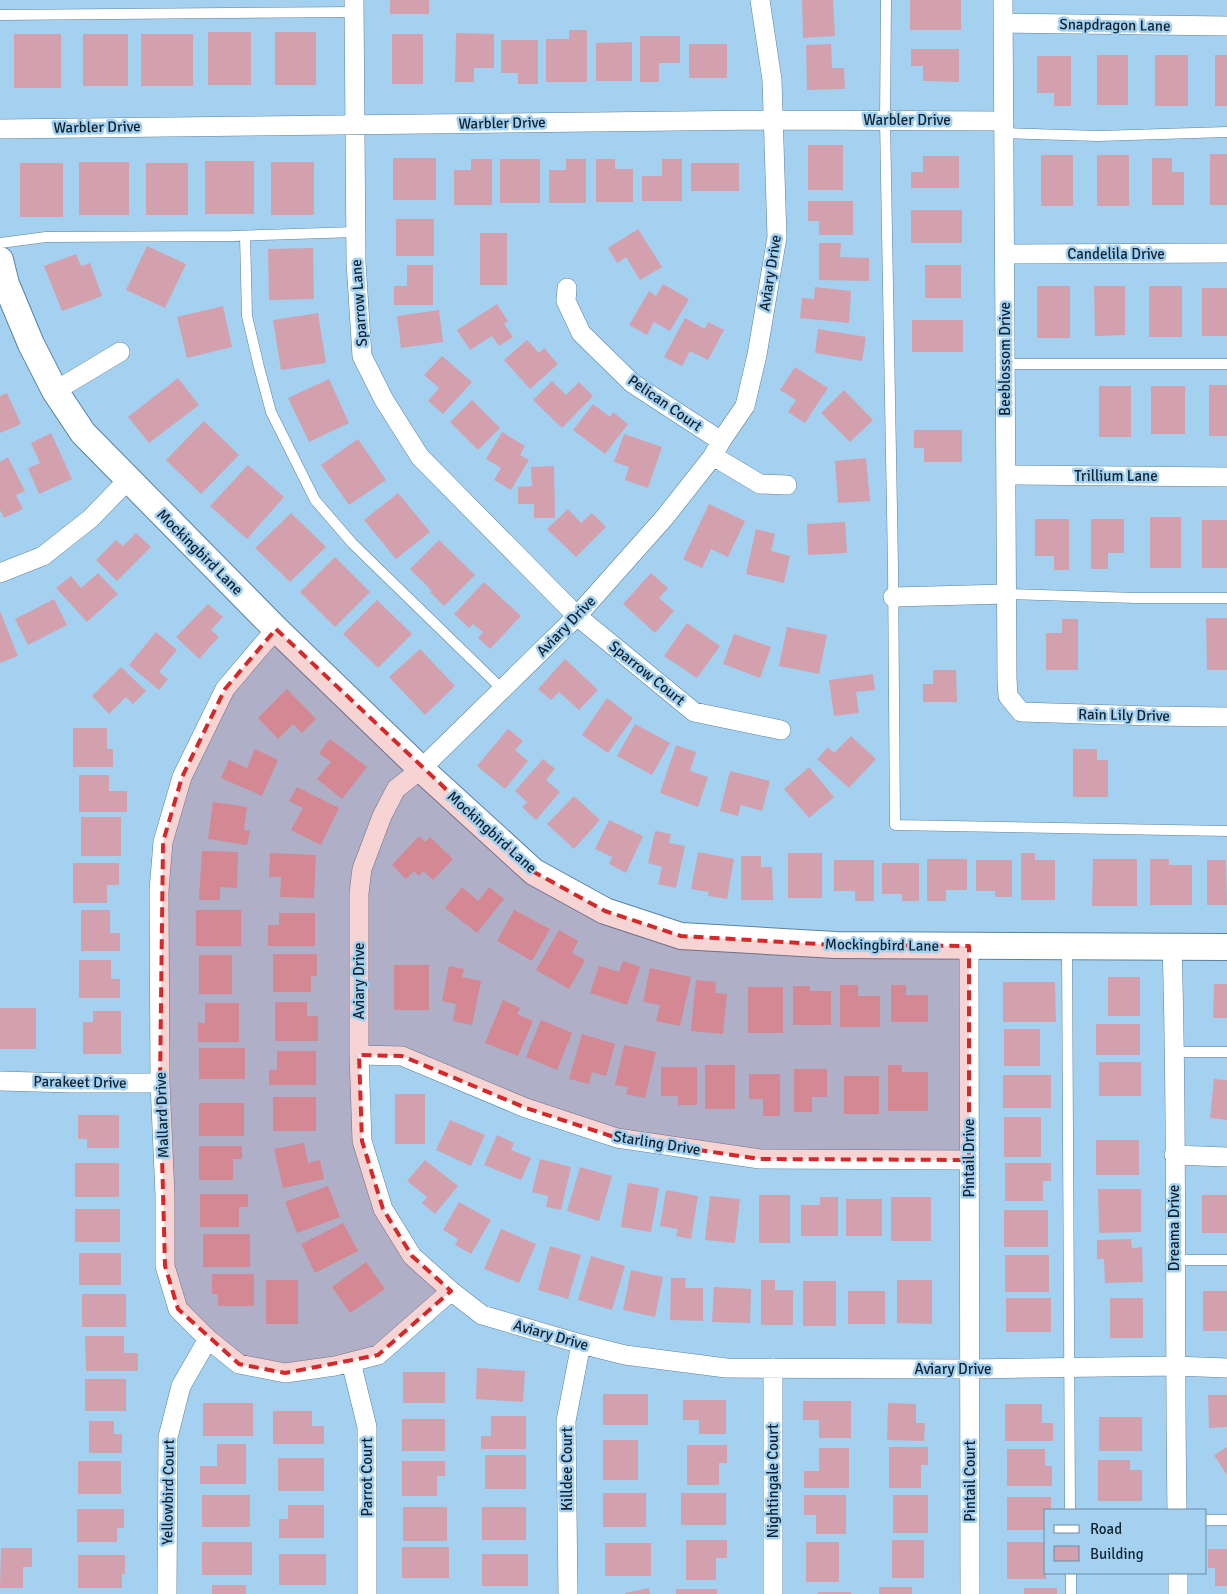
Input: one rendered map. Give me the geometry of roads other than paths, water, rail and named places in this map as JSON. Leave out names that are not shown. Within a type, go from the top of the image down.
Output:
[{"type":"street","name":"Aviary Drive","points":[[760,0],[772,80],[777,236],[757,355],[745,406],[717,449],[665,517],[577,616],[421,769],[396,789],[382,816],[362,869],[359,893],[359,1055],[362,1141],[383,1209],[412,1256],[451,1291],[482,1315],[625,1355],[726,1368],[969,1369],[1174,1366],[1227,1368]]},
{"type":"street","name":"Beeblossom Drive","points":[[1003,0],[1008,696],[1021,712]]},
{"type":"street","name":"Sparrow Lane","points":[[354,6],[356,262],[362,356],[384,400],[420,458],[577,616]]},
{"type":"street","name":"Snapdragon Lane","points":[[1004,23],[1227,26]]},
{"type":"street","name":"Warbler Drive","points":[[0,129],[772,120],[885,120],[1004,127]]},
{"type":"street","name":"Candelila Drive","points":[[1005,254],[1227,253]]},
{"type":"street","name":"Mockingbird Lane","points":[[0,260],[6,284],[24,327],[55,391],[83,433],[276,629],[421,769],[534,872],[605,911],[681,936],[835,945],[1227,946]]},
{"type":"street","name":"Pelican Court","points":[[567,288],[566,301],[581,333],[632,383],[760,484],[787,485]]},
{"type":"street","points":[[55,391],[120,352]]},
{"type":"street","name":"Trillium Lane","points":[[1006,476],[1227,477]]},
{"type":"street","points":[[0,573],[43,556],[90,519],[128,480]]},
{"type":"street","points":[[893,597],[1006,594]]},
{"type":"street","name":"Sparrow Court","points":[[577,616],[694,712],[781,730]]},
{"type":"street","name":"Mallard Drive","points":[[276,629],[225,689],[182,778],[163,842],[160,891],[160,1083],[165,1266],[178,1309],[208,1339],[239,1364],[285,1373],[351,1362],[378,1355],[451,1291]]},
{"type":"street","name":"Rain Lily Drive","points":[[1021,712],[1227,717]]},
{"type":"street","name":"Pintail Drive","points":[[969,946],[969,1369]]},
{"type":"street","name":"Dreama Drive","points":[[1172,946],[1175,1052],[1174,1366],[1177,1509]]},
{"type":"street","name":"Starling Drive","points":[[359,1055],[402,1056],[526,1108],[617,1138],[760,1159],[969,1160]]},
{"type":"street","name":"Parakeet Drive","points":[[0,1081],[72,1084],[160,1083]]},
{"type":"street","points":[[1174,1154],[1227,1157]]},
{"type":"street","name":"Yellowbird Court","points":[[167,1594],[168,1438],[181,1386],[208,1339]]},
{"type":"street","name":"Killdee Court","points":[[568,1594],[566,1421],[581,1344]]},
{"type":"street","name":"Parrot Court","points":[[351,1362],[367,1427],[367,1594]]},
{"type":"street","name":"Nightingale Court","points":[[773,1368],[773,1594]]},
{"type":"street","name":"Pintail Court","points":[[969,1369],[970,1594]]},
{"type":"street","points":[[1178,1574],[1178,1594]]},
{"type":"lane","points":[[886,0],[885,120],[895,825],[1227,831]]},
{"type":"lane","points":[[0,15],[354,6]]},
{"type":"lane","points":[[1004,127],[1098,136],[1227,132]]},
{"type":"lane","points":[[0,244],[46,237],[245,236],[356,232]]},
{"type":"lane","points":[[245,236],[248,316],[259,367],[271,412],[315,500],[352,543],[502,689]]},
{"type":"lane","points":[[1006,364],[1227,364]]},
{"type":"lane","points":[[1006,594],[1136,598],[1227,598]]},
{"type":"lane","points":[[1067,946],[1070,1509]]},
{"type":"lane","points":[[1175,1052],[1227,1052]]},
{"type":"lane","points":[[1174,1260],[1227,1260]]},
{"type":"lane","points":[[1207,1520],[1227,1520]]},
{"type":"lane","points":[[1071,1574],[1071,1594]]}]
